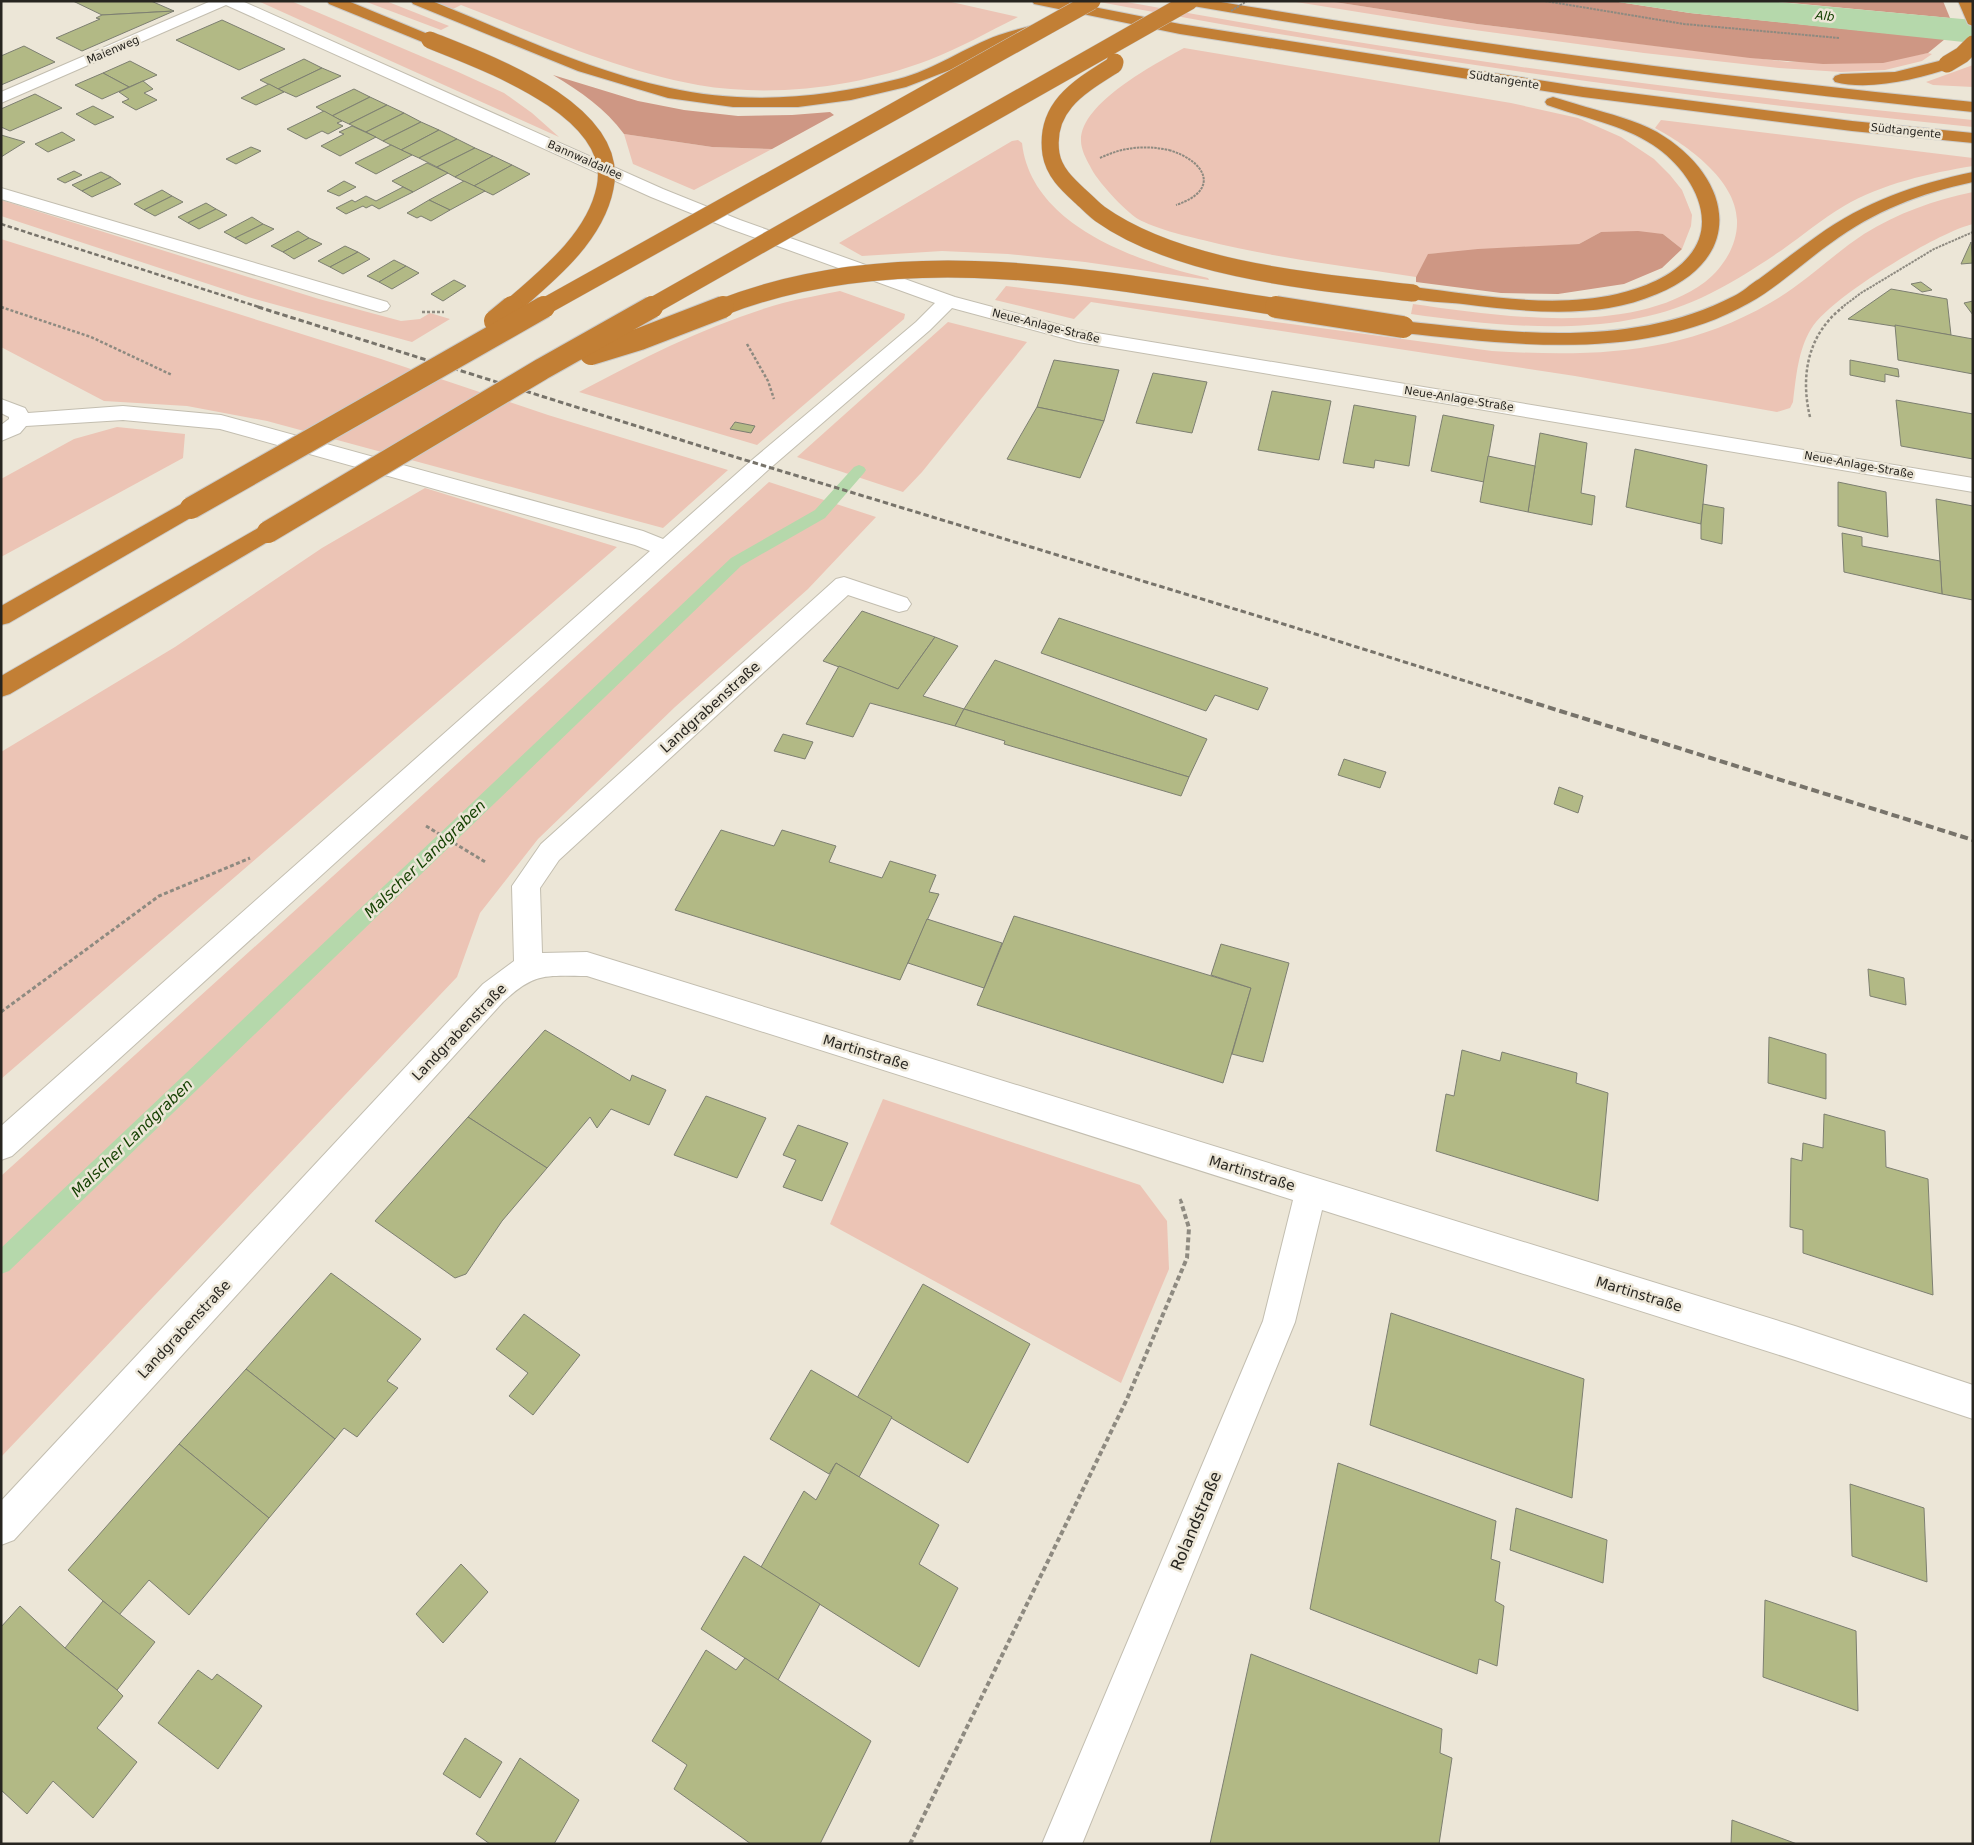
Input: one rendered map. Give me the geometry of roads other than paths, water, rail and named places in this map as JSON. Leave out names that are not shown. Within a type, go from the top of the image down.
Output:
[{"type":"highway","points":[[334,1],[496,68],[530,85],[565,107],[585,126],[603,158],[606,175],[605,188],[599,206],[583,233],[560,261],[487,328],[468,349]]},
{"type":"highway","points":[[418,1],[584,68],[633,84],[700,99],[765,103],[823,100],[851,96],[906,82],[957,62],[1003,39],[1046,27]]},
{"type":"highway","name":"Südtangente","points":[[1039,1],[1180,29],[1490,78],[1672,104],[1973,138]]},
{"type":"highway","points":[[1,617],[468,349],[1092,1]]},
{"type":"highway","points":[[1,688],[542,369],[1117,44],[1188,1],[1349,28],[1654,72],[1862,97],[1973,107]]},
{"type":"highway","points":[[1965,1],[1973,21]]},
{"type":"highway","points":[[1117,44],[1114,65],[1067,98],[1054,116],[1048,143],[1054,169],[1077,196],[1116,226],[1148,242],[1195,257],[1296,277],[1413,293],[1528,305],[1577,305],[1618,300],[1671,282],[1689,269],[1702,254],[1709,239],[1713,220],[1704,188],[1681,160],[1661,143],[1616,122],[1560,105],[1490,78]]},
{"type":"highway","points":[[1654,72],[1728,73],[1848,80],[1875,79],[1914,75],[1947,64],[1962,55],[1973,44]]},
{"type":"highway","points":[[542,369],[646,337],[679,322],[750,296],[803,282],[845,275],[919,269],[974,268],[1038,273],[1212,297],[1403,327],[1508,338],[1578,339],[1649,333],[1698,319],[1742,299],[1843,226],[1889,201],[1921,189],[1973,177]]},
{"type":"street","name":"Maienweg","points":[[1,98],[224,1]]},
{"type":"street","name":"Bannwaldallee","points":[[229,1],[657,193],[734,224],[948,301]]},
{"type":"street","points":[[1,194],[380,306]]},
{"type":"street","points":[[1,1146],[783,446],[923,326],[948,301]]},
{"type":"street","name":"Neue-Anlage-Straße","points":[[948,301],[1078,336],[1973,485]]},
{"type":"street","points":[[1,405],[18,413],[20,420]]},
{"type":"street","points":[[1,434],[13,428],[20,420],[124,413],[221,422],[643,539],[668,550]]},
{"type":"street","name":"Landgrabenstraße","points":[[1,1527],[493,993],[508,980],[528,968],[526,886],[550,852],[844,585],[899,604]]},
{"type":"street","name":"Martinstraße","points":[[528,968],[550,965],[587,964],[1795,1343],[1973,1402]]},
{"type":"street","name":"Rolandstraße","points":[[1062,1844],[1279,1322],[1311,1191]]},
{"type":"water","name":"Alb","points":[[1612,1],[1768,1],[1973,20],[1973,43],[1690,13]]},
{"type":"waterway","name":"Malscher Landgraben","points":[[1,1263],[736,562],[820,514],[859,470]]},
{"type":"railway","points":[[1,224],[262,308]]},
{"type":"railway","points":[[258,307],[732,456],[1261,617],[1529,701]]},
{"type":"railway","points":[[1525,700],[1973,840]]}]
